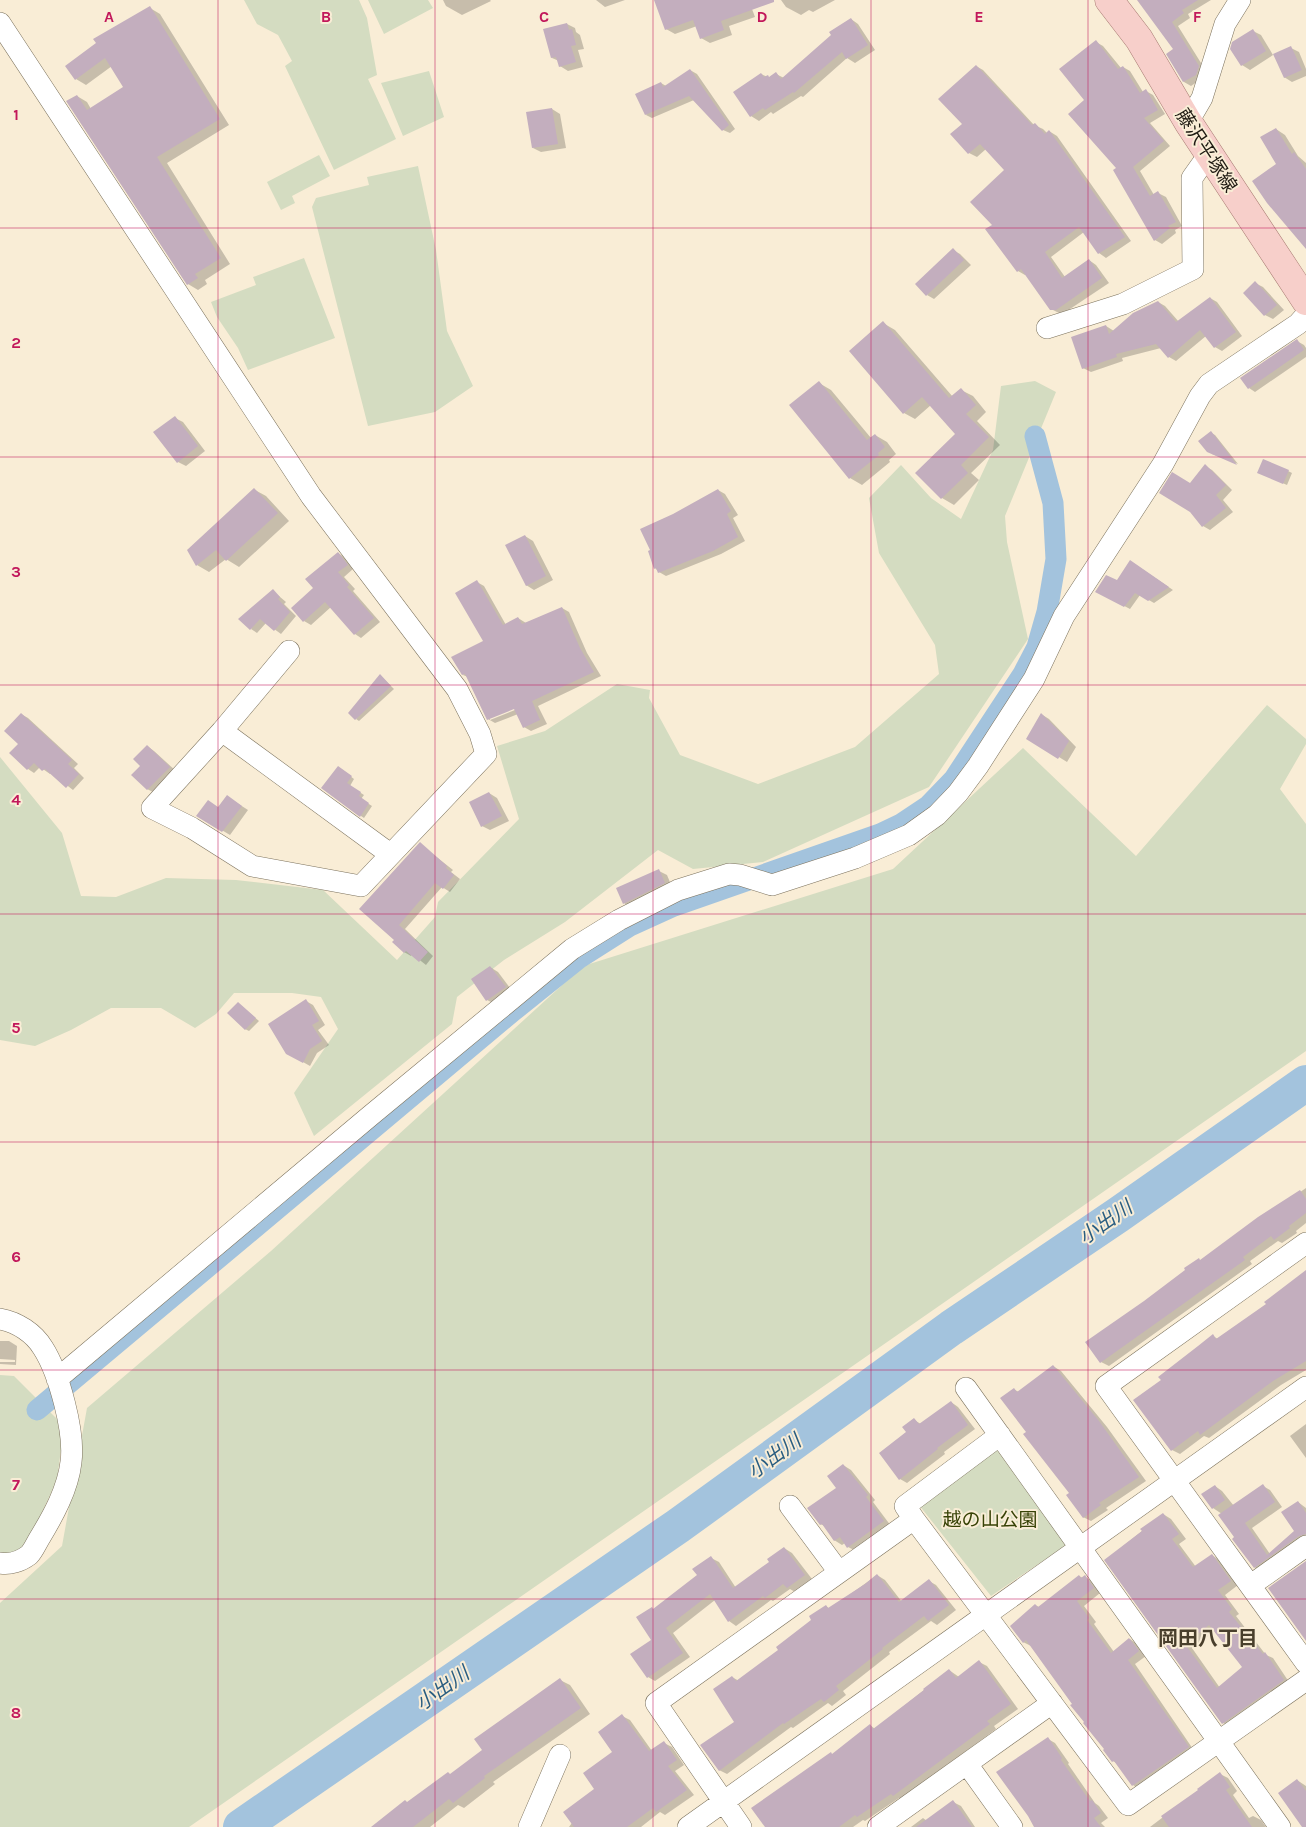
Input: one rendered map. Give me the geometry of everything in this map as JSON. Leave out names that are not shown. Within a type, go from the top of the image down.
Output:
[{"type":"main road","name":"藤沢平塚線","points":[[1109,0],[1139,39],[1188,122],[1306,301]]},
{"type":"street","points":[[1188,122],[1202,98],[1225,24],[1240,0]]},
{"type":"street","points":[[0,24],[311,496],[457,689],[480,734],[486,754],[361,886],[252,866],[192,828],[152,808],[222,731],[289,651]]},
{"type":"street","points":[[1047,328],[1123,304],[1193,269],[1192,178],[1209,154]]},
{"type":"street","points":[[59,1388],[370,1116],[572,949],[619,920],[678,890],[729,874],[740,875],[772,885],[855,858],[909,835],[937,815],[958,793],[978,766],[1034,679],[1064,616],[1163,464],[1200,396],[1209,384],[1298,324],[1306,315]]},
{"type":"street","points":[[222,731],[390,854]]},
{"type":"street","points":[[1306,1243],[1106,1386],[1306,1662]]},
{"type":"street","points":[[0,1319],[9,1321],[31,1333],[43,1347],[70,1423],[71,1461],[64,1488],[50,1520],[30,1554],[17,1561],[5,1564],[0,1563]]},
{"type":"street","points":[[688,1827],[1306,1387]]},
{"type":"street","points":[[966,1388],[1280,1827]]},
{"type":"street","points":[[1000,1435],[905,1506],[1128,1805],[1306,1680]]},
{"type":"street","points":[[790,1506],[839,1572]]},
{"type":"street","points":[[741,1827],[656,1703],[914,1519]]},
{"type":"street","points":[[1251,1585],[1306,1546]]},
{"type":"street","points":[[878,1827],[1052,1703]]},
{"type":"street","points":[[529,1827],[560,1755]]},
{"type":"street","points":[[966,1764],[1012,1827]]},
{"type":"green space","points":[[244,0],[359,0],[367,18],[377,75],[368,79],[396,139],[334,170],[285,66],[292,61],[278,35],[257,24]]},
{"type":"green space","points":[[368,0],[428,0],[433,8],[384,34]]},
{"type":"green space","points":[[429,71],[444,117],[403,136],[381,83]]},
{"type":"green space","points":[[319,155],[330,176],[292,196],[295,203],[281,210],[267,182]]},
{"type":"green space","points":[[418,166],[436,250],[447,331],[473,386],[435,412],[368,426],[312,207],[316,198],[369,185],[367,177]]},
{"type":"green space","points":[[304,258],[335,338],[248,370],[238,348],[217,317],[211,302],[256,285],[253,277]]},
{"type":"green space","points":[[1035,381],[1056,392],[1005,516],[1007,542],[1028,639],[929,787],[763,862],[693,869],[658,850],[565,922],[504,960],[457,997],[452,1024],[314,1136],[294,1093],[338,1029],[321,997],[292,993],[234,993],[216,1014],[195,1028],[161,1008],[111,1008],[71,1030],[35,1046],[0,1040],[0,757],[62,833],[81,896],[116,897],[166,878],[236,880],[323,890],[397,960],[435,917],[438,902],[519,819],[497,746],[545,731],[617,684],[650,690],[649,698],[680,755],[758,784],[855,747],[939,674],[935,645],[879,553],[869,498],[901,465],[931,498],[961,519],[993,450],[1001,386]]},
{"type":"green space","points":[[1267,705],[1306,739],[1306,744],[1280,789],[1306,824],[1306,1051],[189,1827],[0,1827],[0,1603],[62,1546],[87,1408],[271,1251],[583,966],[893,869],[1023,748],[1136,856]]},
{"type":"green space","points":[[0,1375],[14,1376],[64,1426],[57,1480],[28,1542],[0,1570]]},
{"type":"green space","name":"越の山公園","points":[[996,1449],[1068,1544],[991,1596],[919,1505]]},
{"type":"building","points":[[654,0],[774,0],[774,2],[721,21],[724,30],[700,39],[693,20],[665,30]]},
{"type":"building","points":[[1137,0],[1198,0],[1182,10],[1184,13],[1172,22],[1199,66],[1196,75],[1183,82],[1166,54],[1173,49]]},
{"type":"building","points":[[150,6],[220,119],[157,157],[221,258],[195,274],[198,278],[187,285],[66,101],[77,95],[87,110],[123,87],[105,58],[75,80],[65,66],[96,43],[93,39]]},
{"type":"building","points":[[851,18],[868,45],[846,59],[842,52],[794,93],[765,110],[763,108],[750,117],[733,92],[761,73],[764,77],[768,75],[769,77],[776,72],[781,79],[831,35],[829,32]]},
{"type":"building","points":[[567,23],[569,30],[572,29],[576,45],[571,46],[576,62],[559,67],[556,57],[551,58],[543,29]]},
{"type":"building","points":[[1253,29],[1266,51],[1241,66],[1230,49],[1232,42]]},
{"type":"building","points":[[1096,40],[1118,69],[1123,66],[1140,93],[1146,89],[1158,110],[1144,118],[1164,141],[1133,167],[1150,196],[1158,191],[1176,222],[1168,226],[1170,228],[1154,241],[1113,170],[1116,168],[1068,114],[1084,100],[1059,69]]},
{"type":"building","points":[[1291,46],[1302,70],[1284,78],[1273,54]]},
{"type":"building","points":[[976,65],[1032,125],[1035,123],[1045,134],[1049,130],[1125,237],[1098,254],[1079,227],[1045,252],[1062,278],[1089,259],[1102,278],[1056,310],[1050,310],[1021,269],[1017,272],[985,229],[992,225],[970,202],[1004,170],[980,144],[968,154],[950,134],[962,124],[938,99]]},
{"type":"building","points":[[690,69],[729,125],[722,131],[689,96],[645,115],[635,94],[661,82],[663,87]]},
{"type":"building","points":[[552,108],[558,144],[532,148],[526,112]]},
{"type":"building","points":[[1276,128],[1292,154],[1294,152],[1306,169],[1306,249],[1267,203],[1252,181],[1276,164],[1260,137]]},
{"type":"building","points":[[953,248],[964,260],[926,296],[915,284]]},
{"type":"building","points":[[1255,281],[1277,305],[1264,316],[1243,293]]},
{"type":"building","points":[[1210,297],[1236,332],[1214,348],[1200,330],[1168,358],[1156,344],[1116,354],[1117,357],[1082,369],[1071,337],[1106,325],[1109,334],[1133,313],[1158,301],[1176,322]]},
{"type":"building","points":[[883,321],[949,398],[961,388],[976,405],[966,414],[989,437],[961,465],[968,473],[941,499],[915,473],[955,434],[922,397],[903,414],[849,351]]},
{"type":"building","points":[[1297,339],[1304,350],[1248,389],[1240,378]]},
{"type":"building","points":[[819,381],[867,440],[875,434],[885,447],[878,453],[879,455],[849,479],[789,405]]},
{"type":"building","points":[[175,416],[198,446],[177,463],[153,432]]},
{"type":"building","points":[[1211,431],[1237,465],[1207,452],[1198,441]]},
{"type":"building","points":[[1263,459],[1289,470],[1283,484],[1257,473]]},
{"type":"building","points":[[1205,464],[1226,485],[1216,495],[1226,508],[1202,527],[1190,512],[1159,493],[1172,472],[1190,483]]},
{"type":"building","points":[[254,488],[278,513],[226,561],[216,550],[196,566],[187,550]]},
{"type":"building","points":[[718,489],[731,511],[727,514],[738,537],[713,551],[658,573],[656,568],[654,569],[648,551],[650,550],[640,529],[673,514]]},
{"type":"building","points":[[525,535],[546,576],[526,586],[505,545]]},
{"type":"building","points":[[338,552],[348,565],[338,572],[349,585],[347,587],[374,618],[354,635],[325,602],[303,622],[291,608],[313,588],[305,579]]},
{"type":"building","points":[[1130,560],[1169,587],[1148,601],[1135,593],[1124,607],[1095,592],[1106,575],[1117,580]]},
{"type":"building","points":[[477,580],[503,625],[518,617],[522,624],[562,607],[580,648],[594,672],[532,701],[540,720],[523,728],[514,709],[487,720],[465,674],[462,675],[451,657],[483,641],[455,593]]},
{"type":"building","points":[[273,589],[280,597],[278,599],[290,612],[274,631],[260,619],[250,630],[238,619]]},
{"type":"building","points":[[380,674],[391,686],[355,720],[348,713]]},
{"type":"building","points":[[21,713],[72,760],[68,764],[79,774],[66,788],[45,769],[42,771],[34,763],[27,770],[9,753],[18,744],[4,731]]},
{"type":"building","points":[[1041,713],[1069,741],[1058,759],[1026,739]]},
{"type":"building","points":[[147,745],[170,767],[147,790],[131,775],[140,766],[133,759]]},
{"type":"building","points":[[338,766],[352,776],[347,783],[361,792],[359,796],[369,803],[360,817],[321,788]]},
{"type":"building","points":[[489,792],[502,816],[481,827],[469,802]]},
{"type":"building","points":[[227,795],[242,806],[222,832],[196,816],[208,800],[218,807]]},
{"type":"building","points":[[420,842],[447,866],[446,868],[454,875],[443,889],[435,883],[399,925],[428,952],[419,962],[406,951],[404,953],[392,942],[394,940],[359,909]]},
{"type":"building","points":[[659,869],[665,883],[623,904],[616,888]]},
{"type":"building","points":[[490,966],[506,987],[486,1001],[471,979]]},
{"type":"building","points":[[306,999],[319,1021],[312,1025],[322,1041],[310,1049],[303,1063],[286,1054],[268,1024]]},
{"type":"building","points":[[238,1002],[256,1018],[245,1030],[227,1013]]},
{"type":"building","points":[[1300,1190],[1306,1199],[1306,1213],[1289,1226],[1290,1228],[1274,1240],[1271,1236],[1243,1257],[1245,1260],[1100,1363],[1085,1342],[1144,1301],[1185,1270],[1184,1268],[1199,1258],[1200,1260],[1258,1217]]},
{"type":"building","points":[[1306,1270],[1306,1361],[1273,1381],[1200,1435],[1198,1431],[1171,1451],[1133,1400],[1161,1380],[1158,1377],[1213,1334],[1216,1339],[1266,1304],[1264,1302]]},
{"type":"building","points":[[1053,1365],[1099,1421],[1139,1477],[1099,1503],[1101,1505],[1083,1518],[1066,1495],[1069,1493],[1023,1434],[1026,1432],[1000,1398],[1014,1388],[1017,1392]]},
{"type":"building","points":[[951,1401],[968,1425],[899,1480],[879,1453],[906,1432],[902,1427],[914,1418],[919,1424]]},
{"type":"building","points":[[843,1464],[868,1495],[866,1497],[884,1521],[847,1548],[840,1537],[834,1541],[807,1508],[836,1488],[827,1476]]},
{"type":"building","points":[[1263,1484],[1275,1502],[1245,1523],[1267,1555],[1294,1531],[1281,1512],[1298,1501],[1306,1513],[1306,1534],[1299,1536],[1254,1568],[1232,1539],[1234,1537],[1218,1515]]},
{"type":"building","points":[[1215,1485],[1225,1500],[1212,1509],[1201,1494]]},
{"type":"building","points":[[1163,1513],[1179,1534],[1172,1539],[1193,1567],[1212,1554],[1231,1581],[1218,1590],[1232,1609],[1229,1612],[1263,1654],[1265,1652],[1284,1680],[1222,1724],[1104,1560],[1142,1531],[1140,1529]],"holes":[[[1209,1625],[1242,1667],[1217,1688],[1185,1644]]]},
{"type":"building","points":[[784,1547],[805,1575],[787,1588],[783,1584],[765,1598],[763,1596],[728,1622],[710,1594],[666,1628],[683,1653],[647,1678],[630,1654],[651,1640],[636,1617],[652,1607],[653,1609],[697,1575],[692,1569],[711,1556],[733,1588],[769,1562],[767,1559]]},
{"type":"building","points":[[1306,1561],[1306,1641],[1268,1588]]},
{"type":"building","points":[[877,1574],[899,1602],[929,1579],[949,1605],[928,1621],[924,1616],[836,1686],[839,1690],[824,1702],[821,1699],[783,1723],[719,1771],[700,1745],[734,1722],[713,1689],[732,1676],[736,1681],[778,1650],[776,1647],[811,1620],[809,1616],[826,1605],[828,1608]]},
{"type":"building","points":[[1079,1575],[1081,1578],[1085,1575],[1094,1588],[1077,1601],[1089,1618],[1087,1620],[1111,1653],[1129,1638],[1139,1651],[1128,1660],[1189,1747],[1132,1786],[1083,1723],[1070,1705],[1072,1704],[1026,1640],[1023,1643],[1010,1626],[1035,1604],[1038,1607]]},
{"type":"building","points":[[979,1660],[1011,1704],[987,1721],[990,1724],[893,1796],[891,1794],[857,1817],[855,1815],[839,1827],[765,1827],[751,1808],[831,1752],[832,1754],[870,1724],[873,1729],[949,1669],[956,1678]]},
{"type":"building","points":[[560,1678],[581,1708],[484,1776],[485,1778],[453,1803],[449,1799],[413,1827],[371,1827],[405,1800],[407,1802],[482,1750],[474,1739]]},
{"type":"building","points":[[622,1714],[649,1751],[664,1741],[677,1760],[668,1766],[687,1790],[656,1812],[653,1808],[627,1827],[574,1827],[563,1812],[594,1789],[583,1773],[612,1752],[598,1732]]},
{"type":"building","points":[[1048,1737],[1062,1758],[1061,1760],[1090,1801],[1092,1800],[1101,1813],[1094,1818],[1101,1827],[1034,1827],[996,1772]]},
{"type":"building","points":[[1220,1772],[1230,1787],[1226,1790],[1252,1827],[1169,1827],[1161,1816]]},
{"type":"building","points":[[1297,1779],[1306,1791],[1306,1827],[1302,1827],[1278,1793]]},
{"type":"building","points":[[953,1800],[972,1827],[916,1827]]},
{"type":"waterway","points":[[37,1410],[512,1012],[578,959],[630,926],[674,906],[880,834],[901,824],[928,806],[954,779],[1023,674],[1037,647],[1047,612],[1056,559],[1053,503],[1035,436]]},
{"type":"waterway","name":"小出川","points":[[241,1827],[678,1526],[951,1328],[1118,1215],[1306,1083]]},
{"type":"district","name":"岡田八丁目","points":[[1208,1638]]}]
